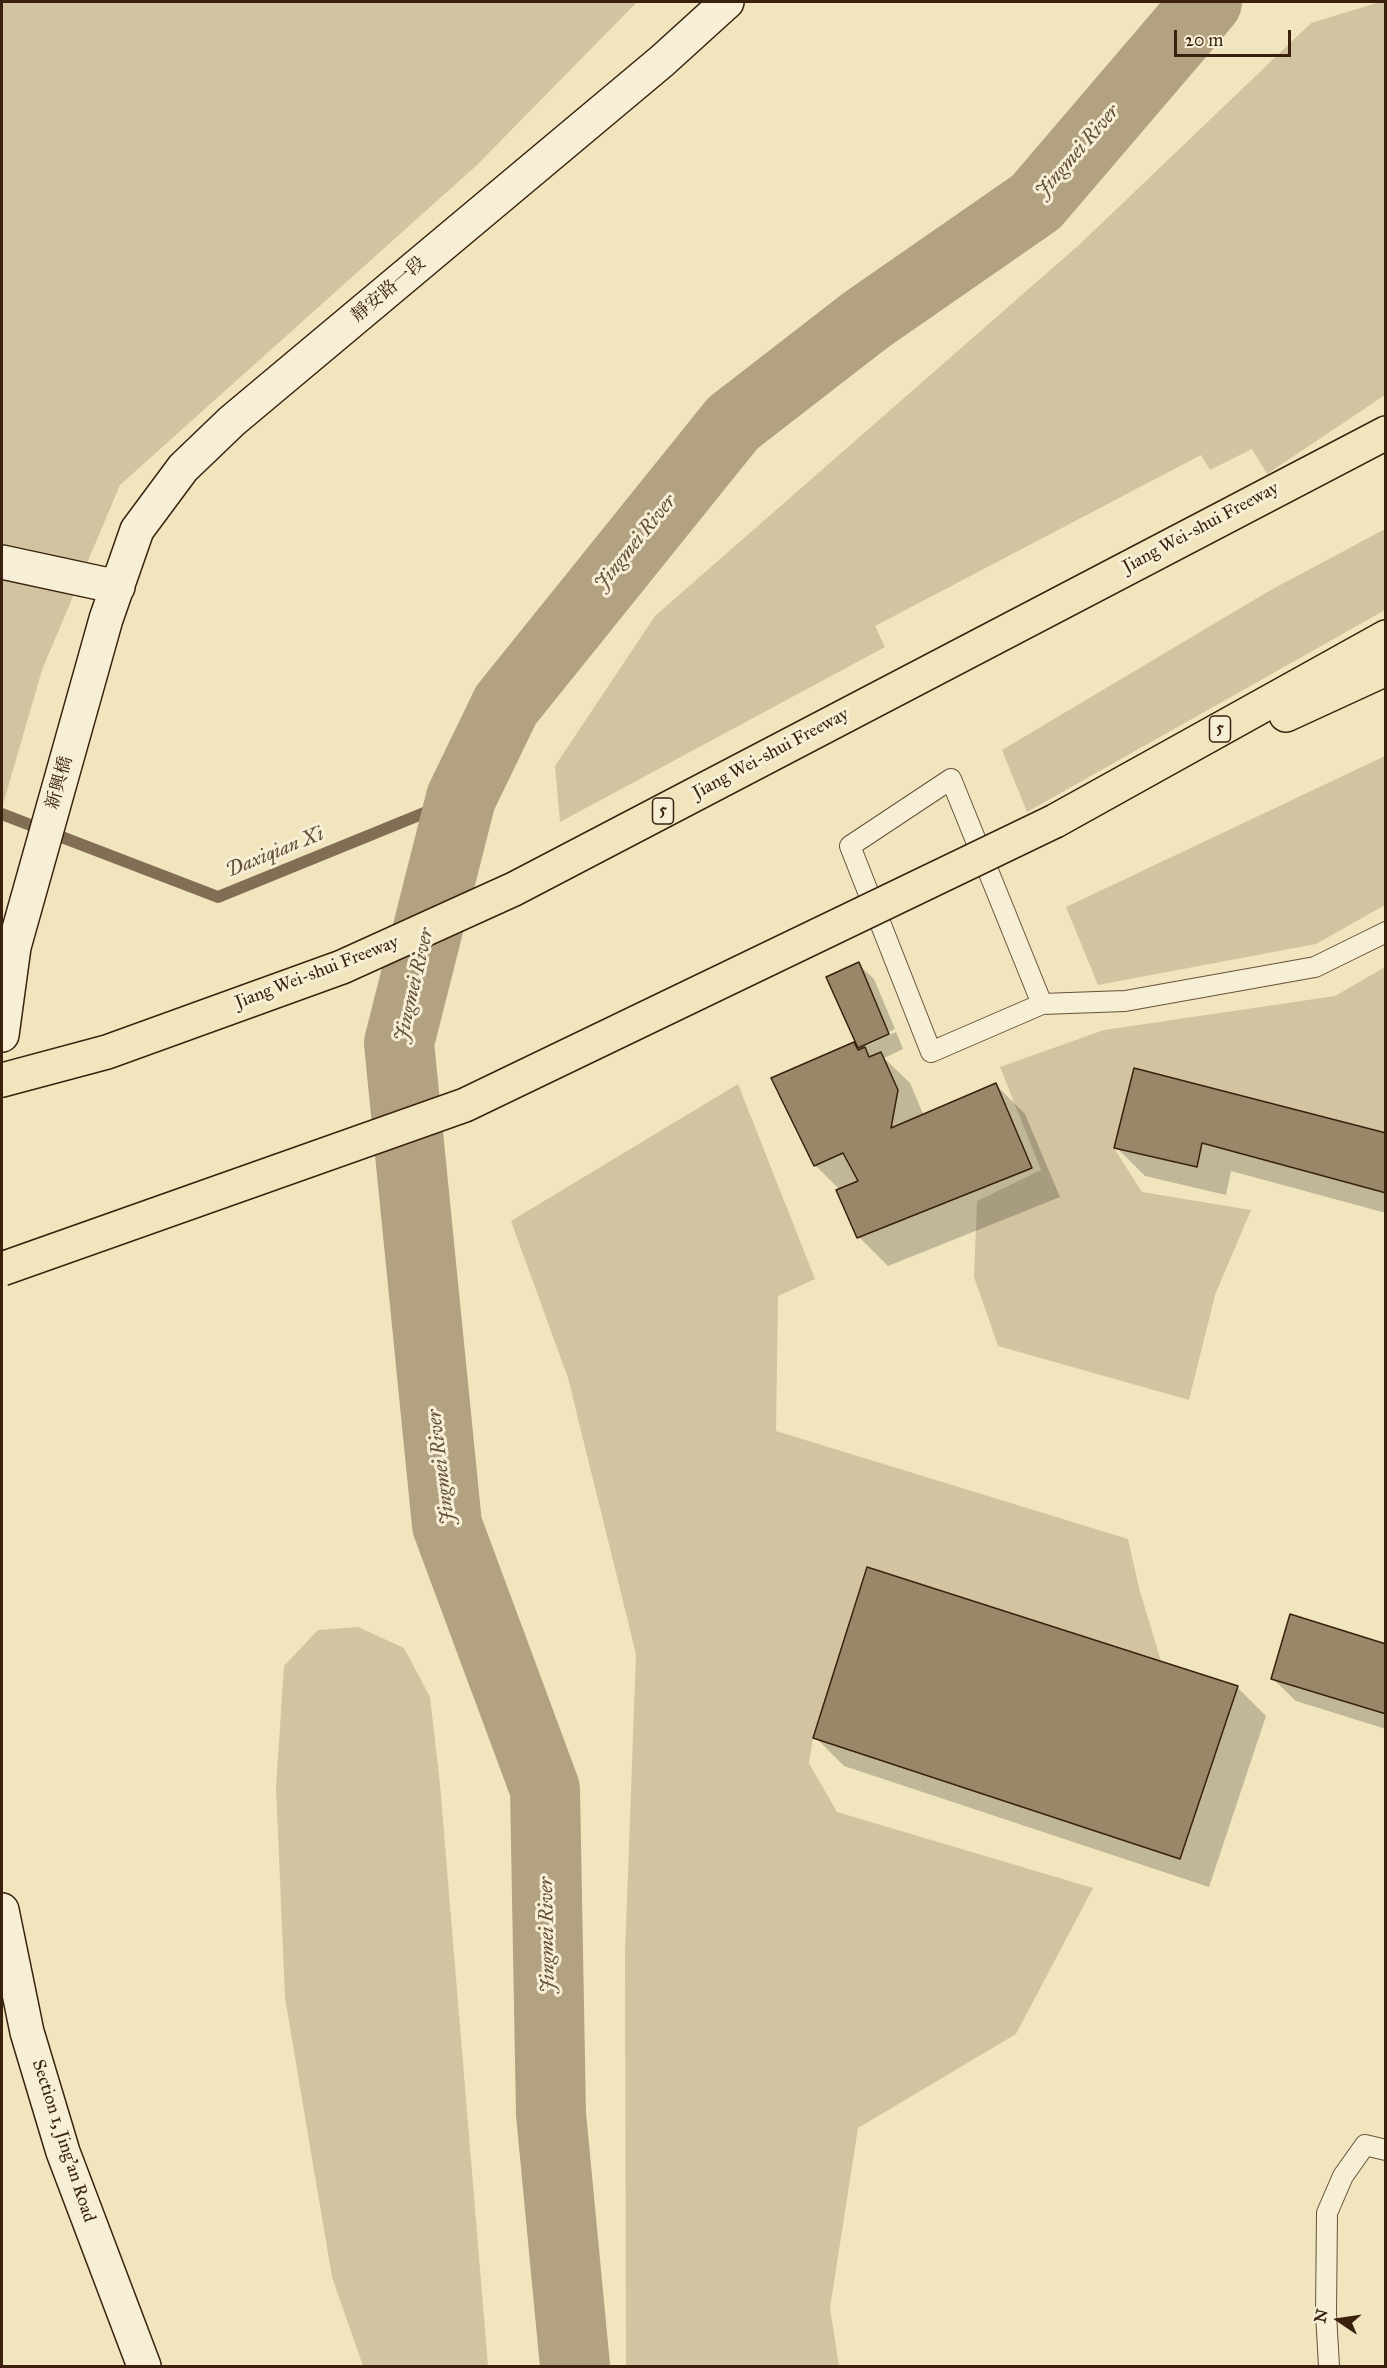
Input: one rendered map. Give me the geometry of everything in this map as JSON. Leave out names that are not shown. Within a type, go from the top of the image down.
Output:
[{"type":"highway","points":[[1296,478],[1386,417]]},
{"type":"highway","name":"Jiang Wei-shui Freeway","points":[[2,1080],[107,1052],[342,967],[514,889],[1296,478],[1386,433]]},
{"type":"highway","name":"5","points":[[2,1269],[465,1105],[1055,821],[1386,637]]},
{"type":"highway","points":[[1055,821],[1386,669]]},
{"type":"main road","name":"靜安路一段","points":[[106,619],[137,530],[183,468],[224,429],[662,61],[727,2]]},
{"type":"main road","points":[[2,562],[118,587]]},
{"type":"main road","name":"新興橋","points":[[2,1035],[14,947],[106,619]]},
{"type":"main road","name":"Section 1, Jing'an Road","points":[[2,1910],[27,2032],[63,2152],[144,2367]]},
{"type":"lane","points":[[1042,1004],[951,779],[850,846],[931,1052],[1042,1004],[1125,1002],[1315,967],[1386,932]]},
{"type":"lane","points":[[1329,2367],[1326,2314],[1327,2213],[1343,2176],[1365,2145],[1386,2150]]},
{"type":"shaded area","points":[[2,2],[637,2],[477,165],[120,485],[42,670],[2,808]]},
{"type":"shaded area","points":[[1386,2],[1385,395],[1267,474],[1252,449],[1210,470],[1201,455],[875,626],[885,647],[560,822],[555,766],[655,616],[1080,244],[1311,23]]},
{"type":"shaded area","points":[[1385,529],[1385,610],[1027,812],[1002,750],[1269,591]]},
{"type":"shaded area","points":[[1385,756],[1385,905],[1316,944],[1098,985],[1066,907]]},
{"type":"shaded area","points":[[1385,967],[1385,1133],[1134,1068],[1114,1148],[1142,1192],[1251,1210],[1215,1295],[1189,1400],[998,1346],[974,1277],[977,1201],[1041,1170],[1000,1067],[1104,1030],[1335,996]]},
{"type":"shaded area","points":[[738,1084],[815,1279],[778,1296],[776,1431],[1128,1539],[1139,1588],[1161,1661],[866,1567],[813,1738],[809,1763],[837,1812],[1093,1888],[1016,2034],[858,2128],[830,2308],[839,2366],[626,2366],[625,1954],[636,1654],[568,1378],[511,1221]]},
{"type":"shaded area","points":[[358,1627],[404,1648],[430,1697],[440,1784],[488,2366],[363,2366],[332,2277],[285,1998],[276,1787],[284,1666],[318,1630]]},
{"type":"building","points":[[859,962],[889,1034],[858,1048],[826,977]]},
{"type":"building","points":[[854,1042],[858,1050],[865,1047],[869,1057],[881,1052],[898,1090],[891,1128],[996,1083],[1032,1168],[857,1238],[836,1190],[858,1181],[843,1153],[814,1166],[771,1078]]},
{"type":"building","points":[[1134,1068],[1386,1133],[1386,1193],[1202,1143],[1197,1167],[1114,1148]]},
{"type":"building","points":[[867,1567],[1238,1686],[1180,1859],[813,1738]]},
{"type":"building","points":[[1290,1614],[1386,1644],[1386,1714],[1271,1679]]},
{"type":"waterway","name":"Jingmei River","points":[[575,2366],[551,2114],[545,1789],[447,1525],[399,1043],[461,798],[506,705],[733,423],[866,320],[1036,202],[1207,2]]},
{"type":"waterway","name":"Daxiqian Xi","points":[[2,814],[218,897],[461,798]]}]
